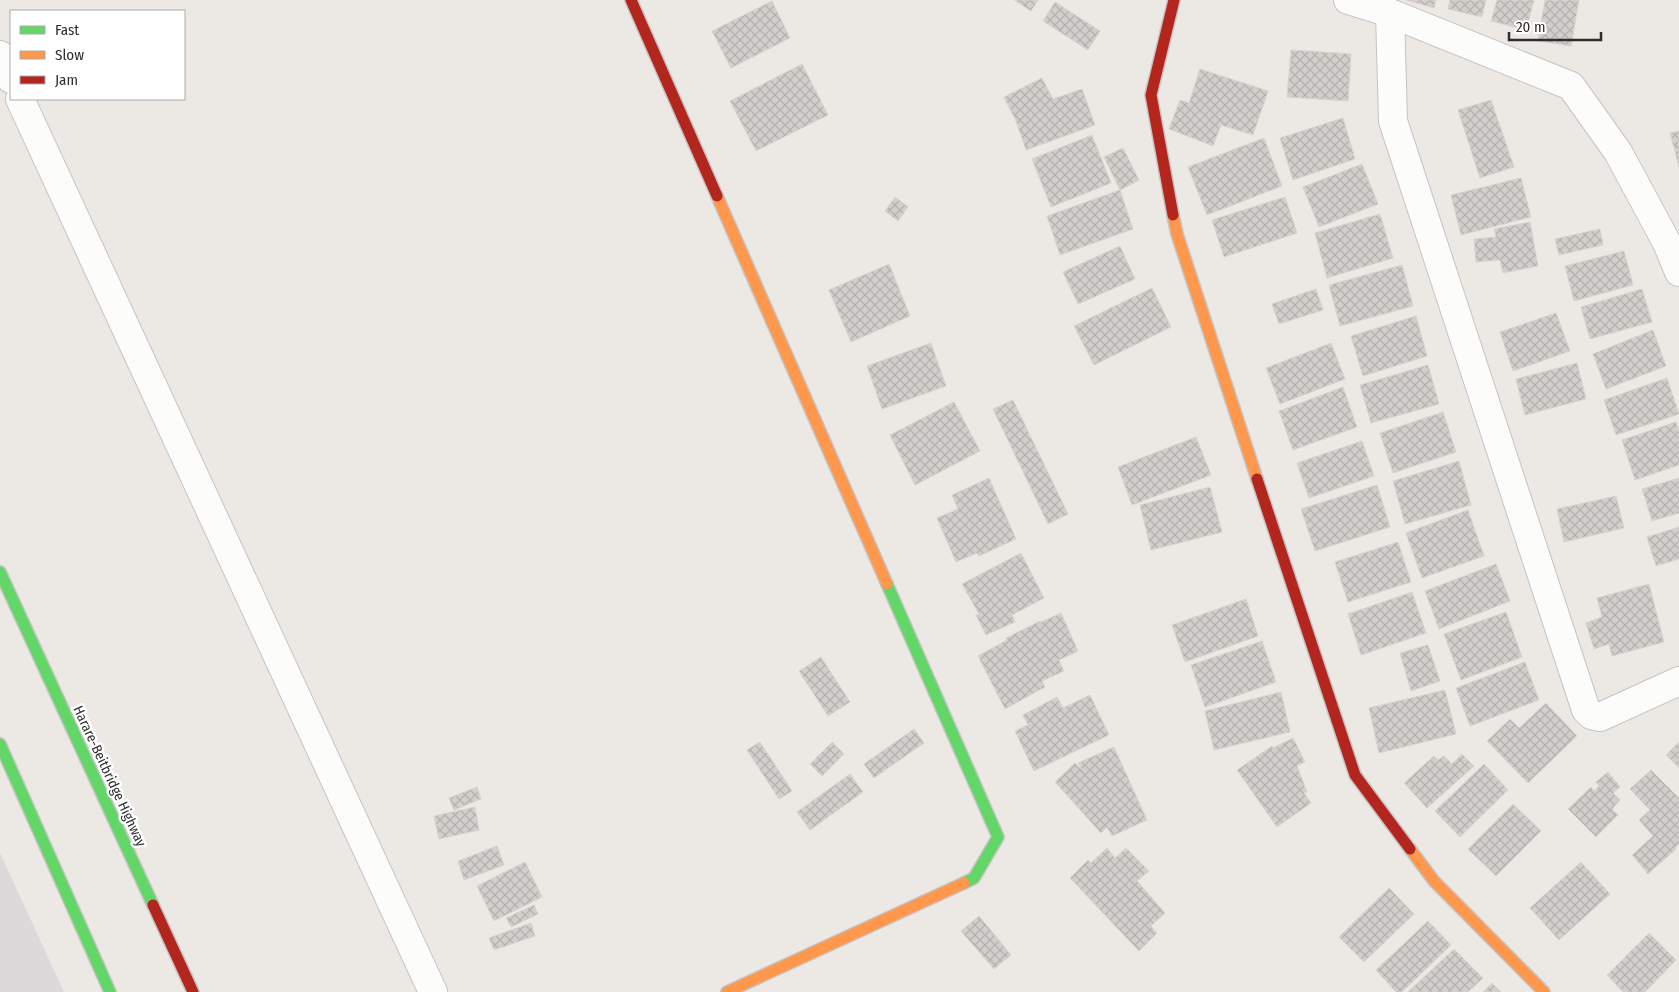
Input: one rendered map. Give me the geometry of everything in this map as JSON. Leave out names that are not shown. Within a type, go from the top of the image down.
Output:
[{"type":"main road","points":[[632,0],[998,838],[974,878],[744,989]]},
{"type":"main road","points":[[1174,0],[1152,95],[1177,234],[1355,775],[1434,881],[1544,992]]},
{"type":"main road","name":"Harare-Beitbridge Highway","points":[[0,572],[193,992]]},
{"type":"main road","points":[[0,744],[110,992]]},
{"type":"street","points":[[1348,0],[1390,13],[1571,86],[1618,152],[1667,243],[1679,272]]},
{"type":"street","points":[[1390,13],[1393,122],[1586,710],[1591,715],[1600,717],[1679,681]]},
{"type":"street","points":[[0,55],[10,77]]},
{"type":"street","points":[[20,100],[433,992]]},
{"type":"shaded area","points":[[0,853],[64,992],[0,992]]},
{"type":"building","points":[[1014,0],[1038,0],[1031,11]]},
{"type":"building","points":[[1406,0],[1436,0],[1434,8]]},
{"type":"building","points":[[1450,0],[1486,0],[1482,17],[1448,9]]},
{"type":"building","points":[[1497,0],[1534,0],[1526,30],[1491,21]]},
{"type":"building","points":[[1545,0],[1579,0],[1571,46],[1538,41]]},
{"type":"building","points":[[772,1],[790,38],[731,68],[712,31]]},
{"type":"building","points":[[1055,2],[1100,31],[1088,50],[1043,21]]},
{"type":"building","points":[[1291,50],[1351,54],[1348,101],[1287,97]]},
{"type":"building","points":[[802,64],[828,115],[756,151],[730,101]]},
{"type":"building","points":[[1200,69],[1268,91],[1253,135],[1221,125],[1213,146],[1169,129],[1180,100],[1189,103]]},
{"type":"building","points":[[1042,78],[1053,99],[1082,89],[1095,125],[1026,150],[1016,121],[1004,97]]},
{"type":"building","points":[[1491,100],[1514,167],[1480,178],[1458,110]]},
{"type":"building","points":[[1343,118],[1355,159],[1293,180],[1280,138]]},
{"type":"building","points":[[1679,131],[1679,167],[1670,133]]},
{"type":"building","points":[[1092,135],[1111,183],[1051,207],[1032,159]]},
{"type":"building","points":[[1264,138],[1282,186],[1207,215],[1188,167]]},
{"type":"building","points":[[1123,148],[1139,180],[1120,190],[1104,157]]},
{"type":"building","points":[[1362,164],[1378,204],[1319,227],[1303,187]]},
{"type":"building","points":[[1521,178],[1531,217],[1461,235],[1451,195]]},
{"type":"building","points":[[1120,190],[1133,229],[1060,255],[1047,216]]},
{"type":"building","points":[[895,197],[908,207],[898,221],[885,211]]},
{"type":"building","points":[[1285,197],[1297,233],[1224,257],[1212,220]]},
{"type":"building","points":[[1380,214],[1393,258],[1327,278],[1315,233]]},
{"type":"building","points":[[1530,222],[1538,266],[1503,273],[1500,260],[1476,262],[1474,239],[1496,237],[1494,229]]},
{"type":"building","points":[[1600,229],[1603,245],[1559,255],[1555,239]]},
{"type":"building","points":[[1120,246],[1135,279],[1078,304],[1063,272]]},
{"type":"building","points":[[1624,251],[1633,285],[1574,301],[1565,266]]},
{"type":"building","points":[[889,264],[910,316],[851,342],[829,290]]},
{"type":"building","points":[[1402,265],[1413,306],[1340,326],[1329,285]]},
{"type":"building","points":[[1152,288],[1171,327],[1094,365],[1074,326]]},
{"type":"building","points":[[1316,289],[1323,310],[1279,324],[1272,304]]},
{"type":"building","points":[[1642,289],[1652,322],[1590,339],[1581,307]]},
{"type":"building","points":[[1556,313],[1570,351],[1513,371],[1500,332]]},
{"type":"building","points":[[1416,316],[1427,356],[1363,376],[1351,336]]},
{"type":"building","points":[[1653,330],[1666,366],[1606,389],[1593,354]]},
{"type":"building","points":[[931,343],[946,386],[882,409],[867,366]]},
{"type":"building","points":[[1331,343],[1345,379],[1280,404],[1266,368]]},
{"type":"building","points":[[1577,363],[1586,399],[1525,415],[1516,379]]},
{"type":"building","points":[[1428,365],[1439,404],[1371,423],[1360,385]]},
{"type":"building","points":[[1667,378],[1679,414],[1616,435],[1604,400]]},
{"type":"building","points":[[1343,387],[1357,427],[1293,450],[1279,411]]},
{"type":"building","points":[[1013,400],[1068,514],[1048,524],[993,409]]},
{"type":"building","points":[[954,402],[980,451],[915,485],[890,435]]},
{"type":"building","points":[[1443,412],[1456,452],[1393,473],[1380,433]]},
{"type":"building","points":[[1676,422],[1679,432],[1679,465],[1635,480],[1622,440]]},
{"type":"building","points":[[1196,437],[1211,475],[1132,505],[1118,467]]},
{"type":"building","points":[[1362,441],[1374,476],[1309,498],[1297,463]]},
{"type":"building","points":[[1459,461],[1471,505],[1405,524],[1393,481]]},
{"type":"building","points":[[989,478],[1016,539],[979,556],[977,553],[956,562],[937,518],[958,509],[952,495]]},
{"type":"building","points":[[1679,478],[1679,513],[1652,521],[1642,489]]},
{"type":"building","points":[[1377,485],[1390,527],[1315,551],[1301,509]]},
{"type":"building","points":[[1210,487],[1222,532],[1151,550],[1140,505]]},
{"type":"building","points":[[1616,496],[1624,528],[1564,542],[1557,509]]},
{"type":"building","points":[[1468,510],[1484,556],[1422,578],[1406,533]]},
{"type":"building","points":[[1679,527],[1679,559],[1656,566],[1647,537]]},
{"type":"building","points":[[1398,542],[1411,582],[1348,602],[1335,562]]},
{"type":"building","points":[[1021,553],[1044,598],[1012,615],[1015,622],[986,635],[976,615],[979,614],[962,584]]},
{"type":"building","points":[[1496,564],[1510,601],[1439,629],[1425,591]]},
{"type":"building","points":[[1649,584],[1664,642],[1612,656],[1609,644],[1594,649],[1586,623],[1602,617],[1597,598]]},
{"type":"building","points":[[1412,592],[1426,633],[1361,655],[1348,614]]},
{"type":"building","points":[[1246,599],[1258,636],[1185,662],[1172,625]]},
{"type":"building","points":[[1506,612],[1522,657],[1461,680],[1444,634]]},
{"type":"building","points":[[1061,613],[1078,651],[1059,660],[1064,671],[1042,681],[1045,687],[1005,709],[978,656],[1007,640],[1006,638]]},
{"type":"building","points":[[1262,641],[1276,682],[1205,707],[1191,665]]},
{"type":"building","points":[[1428,645],[1440,681],[1411,691],[1400,653]]},
{"type":"building","points":[[821,657],[850,702],[828,716],[799,671]]},
{"type":"building","points":[[1525,662],[1539,700],[1470,726],[1456,688]]},
{"type":"building","points":[[1445,690],[1456,734],[1379,753],[1369,708]]},
{"type":"building","points":[[1281,692],[1290,732],[1214,750],[1205,711]]},
{"type":"building","points":[[1090,695],[1109,735],[1034,771],[1015,731],[1028,725],[1023,715],[1057,697],[1063,708]]},
{"type":"building","points":[[1546,703],[1577,736],[1528,783],[1487,741],[1510,719],[1519,728]]},
{"type":"building","points":[[914,729],[924,743],[874,778],[864,764]]},
{"type":"building","points":[[1293,738],[1305,762],[1297,766],[1307,792],[1304,793],[1311,803],[1277,827],[1237,770],[1272,746],[1273,748]]},
{"type":"building","points":[[760,742],[792,791],[779,799],[747,750]]},
{"type":"building","points":[[832,742],[844,754],[822,776],[810,764]]},
{"type":"building","points":[[1679,742],[1679,768],[1666,755]]},
{"type":"building","points":[[1114,747],[1147,820],[1112,836],[1107,827],[1101,833],[1055,782],[1075,763],[1082,770],[1078,763]]},
{"type":"building","points":[[1462,754],[1474,766],[1427,808],[1404,783],[1434,756],[1438,760],[1444,756],[1452,764]]},
{"type":"building","points":[[1484,764],[1508,790],[1460,837],[1435,811]]},
{"type":"building","points":[[1651,770],[1679,798],[1679,844],[1676,849],[1648,874],[1632,855],[1653,836],[1639,820],[1650,810],[1630,789]]},
{"type":"building","points":[[1608,772],[1620,787],[1613,793],[1620,800],[1612,809],[1618,815],[1596,837],[1568,809],[1591,787],[1594,791],[1599,786],[1596,782]]},
{"type":"building","points":[[850,774],[863,792],[810,830],[797,812]]},
{"type":"building","points":[[477,787],[481,799],[454,810],[449,798]]},
{"type":"building","points":[[1513,804],[1541,831],[1496,876],[1468,849]]},
{"type":"building","points":[[475,807],[479,830],[439,839],[434,816]]},
{"type":"building","points":[[497,846],[504,865],[464,880],[458,861]]},
{"type":"building","points":[[1107,848],[1115,858],[1126,848],[1149,871],[1137,881],[1165,913],[1151,926],[1157,933],[1139,951],[1070,878],[1088,860],[1091,863]]},
{"type":"building","points":[[525,862],[542,897],[494,921],[477,886]]},
{"type":"building","points":[[1581,862],[1610,894],[1559,940],[1530,908]]},
{"type":"building","points":[[1389,888],[1414,914],[1364,962],[1339,937]]},
{"type":"building","points":[[534,905],[538,914],[511,927],[506,918]]},
{"type":"building","points":[[979,916],[1011,955],[994,969],[961,931]]},
{"type":"building","points":[[1428,921],[1451,945],[1402,992],[1396,992],[1376,970]]},
{"type":"building","points":[[531,923],[535,936],[494,950],[489,938]]},
{"type":"building","points":[[1649,933],[1676,960],[1645,992],[1623,992],[1607,975]]},
{"type":"building","points":[[1454,949],[1483,978],[1468,992],[1408,992]]},
{"type":"building","points":[[1492,983],[1501,992],[1483,992]]},
{"type":"traffic: fast","points":[[0,572],[153,905]]},
{"type":"traffic: fast","points":[[887,584],[998,837],[974,878],[964,883]]},
{"type":"traffic: fast","points":[[0,744],[110,992]]},
{"type":"traffic: slow","points":[[717,196],[887,584]]},
{"type":"traffic: slow","points":[[1173,215],[1177,234],[1257,479]]},
{"type":"traffic: slow","points":[[1410,849],[1434,881],[1544,992]]},
{"type":"traffic: slow","points":[[727,992],[964,883]]},
{"type":"traffic: jam","points":[[631,0],[717,196]]},
{"type":"traffic: jam","points":[[1173,215],[1151,95],[1174,0]]},
{"type":"traffic: jam","points":[[1257,479],[1355,775],[1410,849]]},
{"type":"traffic: jam","points":[[153,905],[193,992]]}]
